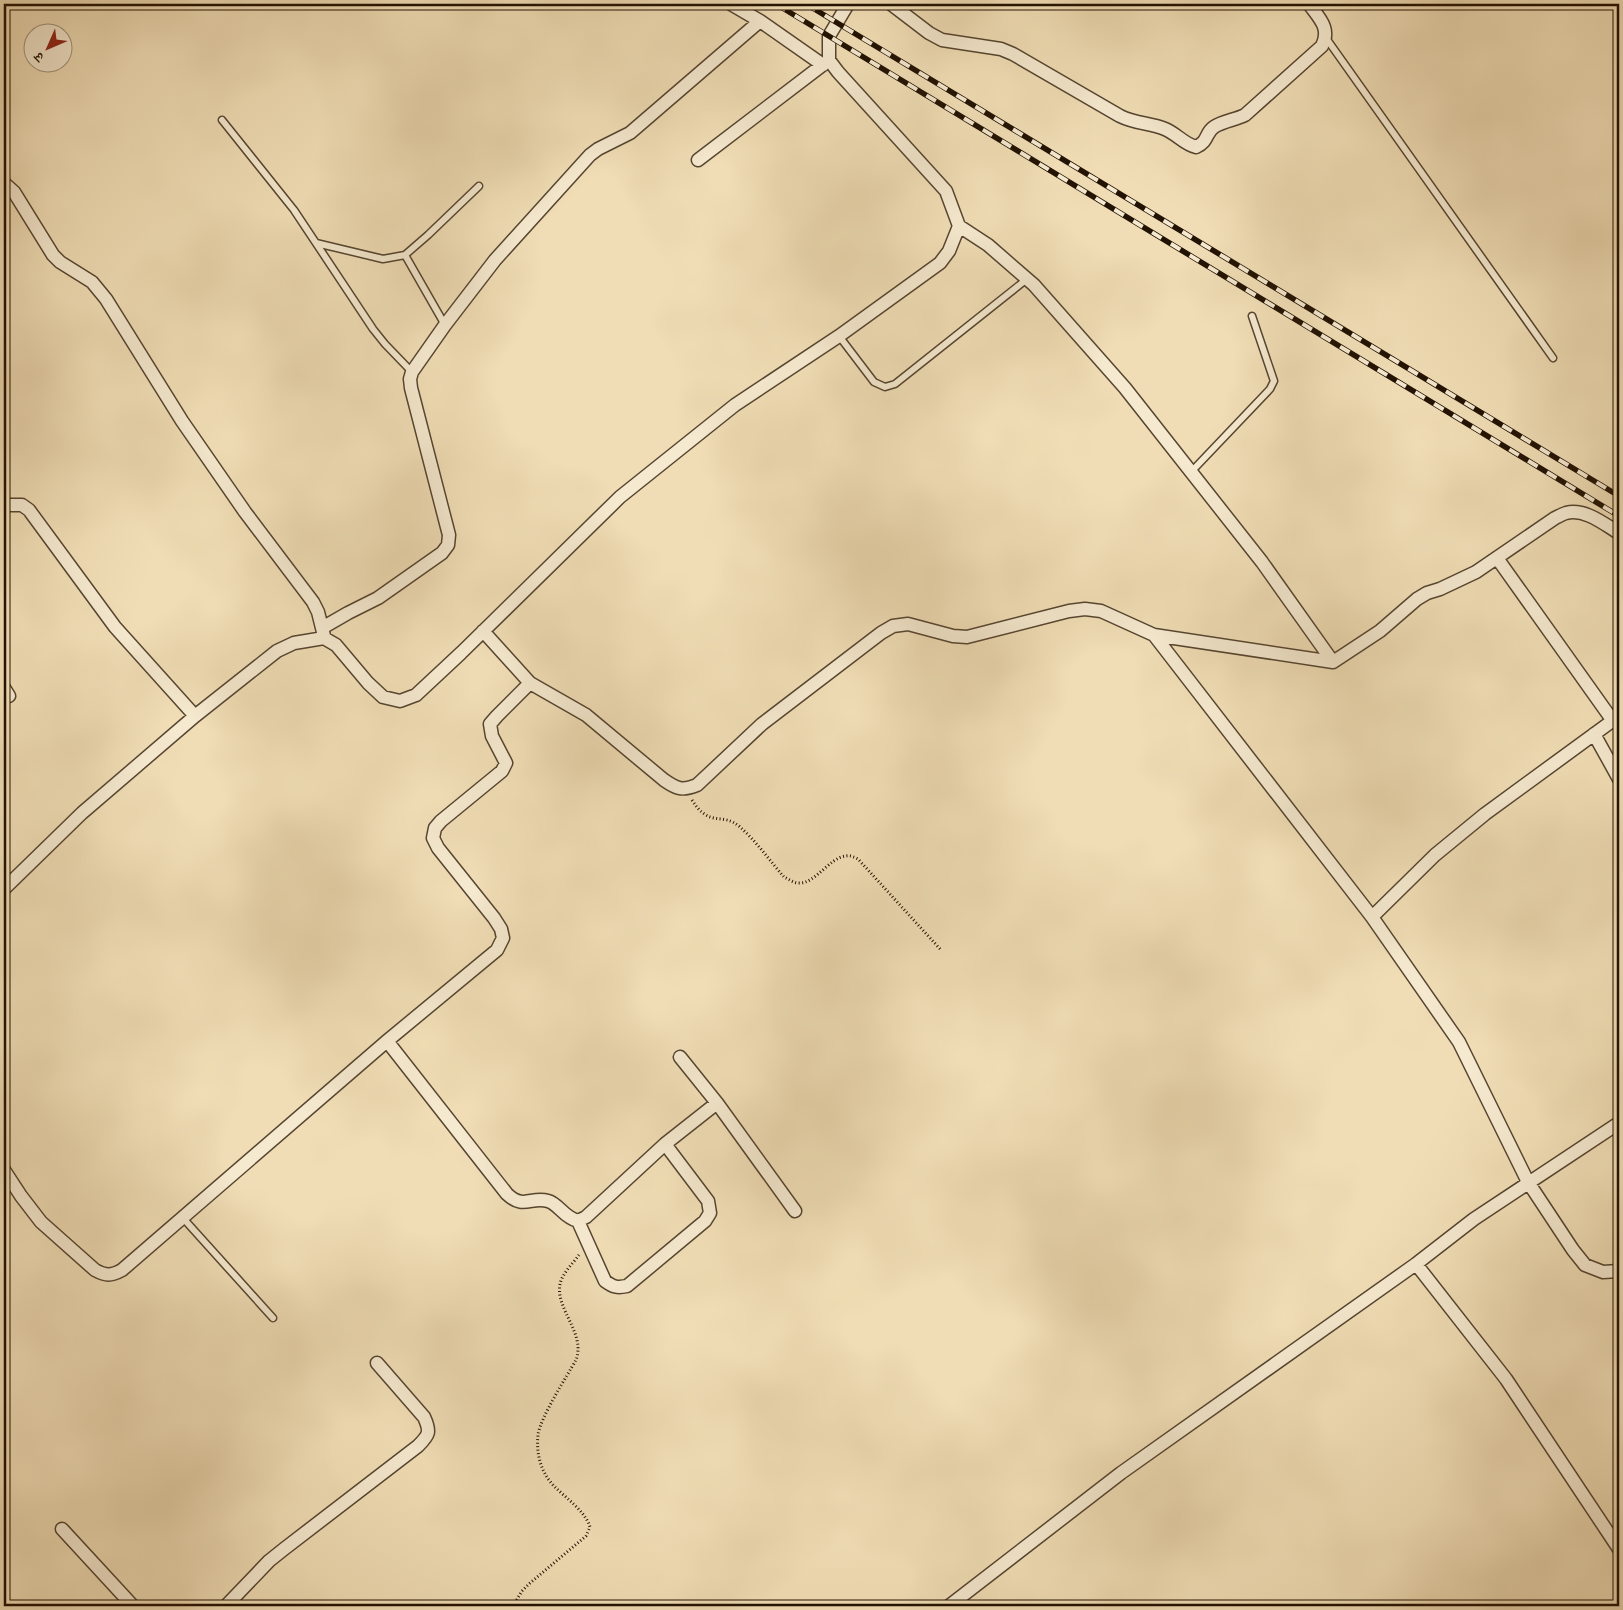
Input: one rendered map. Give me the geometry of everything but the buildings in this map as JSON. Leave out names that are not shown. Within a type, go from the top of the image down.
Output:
[{"type":"street","points":[[732,4],[826,62],[838,72],[946,190],[959,226],[988,245],[1034,284],[1125,388],[1262,562],[1333,662]]},
{"type":"street","points":[[698,160],[826,62],[830,36],[848,4]]},
{"type":"street","points":[[891,4],[929,33],[942,40],[1001,49],[1014,54],[1131,122],[1164,128],[1174,133],[1190,146],[1196,147],[1203,144],[1216,125],[1245,115],[1322,46],[1326,38],[1326,28],[1308,4]]},
{"type":"street","points":[[4,889],[82,813],[195,716],[276,651],[323,633],[348,613],[378,598],[442,553],[448,545],[449,535],[411,388],[410,379],[412,372],[495,260],[590,155],[630,133],[760,21]]},
{"type":"street","points":[[4,183],[14,192],[53,255],[60,262],[92,282],[106,299],[182,421],[245,512],[313,602],[318,612],[323,633],[336,645],[368,684],[383,697],[400,701],[416,695],[620,497],[735,405],[839,336],[940,263],[949,251],[959,226]]},
{"type":"street","points":[[4,505],[22,505],[29,510],[115,627],[195,716]]},
{"type":"street","points":[[483,631],[530,683],[586,715],[664,780],[675,787],[686,789],[697,785],[762,724],[881,633],[894,626],[908,624],[953,636],[967,637],[1085,608],[1101,611],[1154,636],[1333,662],[1380,632],[1417,599],[1476,572],[1555,518],[1566,513],[1577,512],[1591,516],[1619,533]]},
{"type":"street","points":[[1372,917],[1435,855],[1485,814],[1616,719],[1497,558]]},
{"type":"street","points":[[1154,636],[1372,917],[1459,1042],[1528,1182],[1573,1250],[1585,1265],[1603,1272],[1619,1270]]},
{"type":"street","points":[[4,1170],[41,1222],[95,1270],[104,1276],[122,1270],[387,1041],[498,950],[503,938],[501,929],[438,848],[433,838],[435,828],[441,821],[502,771],[506,764],[492,736],[490,724],[530,683]]},
{"type":"street","points":[[1594,734],[1619,779]]},
{"type":"street","points":[[387,1041],[515,1202],[543,1200],[551,1202],[570,1219],[578,1221],[586,1217],[665,1144],[717,1103]]},
{"type":"street","points":[[680,1057],[717,1103],[795,1211]]},
{"type":"street","points":[[949,1606],[1121,1473],[1416,1264],[1474,1219],[1619,1123]]},
{"type":"street","points":[[578,1221],[605,1281],[619,1288],[627,1286],[705,1221],[710,1213],[708,1201],[665,1144]]},
{"type":"street","points":[[1416,1264],[1506,1379],[1619,1550]]},
{"type":"street","points":[[226,1606],[284,1549],[418,1446],[428,1436],[428,1427],[424,1417],[377,1363]]},
{"type":"street","points":[[62,1529],[133,1606]]},
{"type":"lane","points":[[1326,38],[1553,358]]},
{"type":"lane","points":[[222,120],[294,210],[373,329],[412,372]]},
{"type":"lane","points":[[316,243],[383,259],[405,255],[479,186]]},
{"type":"lane","points":[[405,255],[445,325]]},
{"type":"lane","points":[[839,336],[874,382],[885,386],[895,384],[1027,279]]},
{"type":"lane","points":[[1191,472],[1270,389],[1274,381],[1252,316]]},
{"type":"lane","points":[[182,1217],[272,1318]]},
{"type":"path","points":[[686,789],[698,809],[704,815],[732,821],[741,828],[784,877],[792,882],[800,884],[809,880],[840,857],[848,855],[858,859],[941,950]]},
{"type":"path","points":[[513,1606],[522,1591],[586,1536],[590,1527],[587,1519],[551,1483],[543,1472],[540,1461],[538,1434],[542,1421],[576,1360],[579,1351],[578,1342],[560,1296],[560,1284],[588,1243]]},
{"type":"railway","points":[[776,4],[1619,516]]},
{"type":"railway","points":[[806,4],[1619,496]]}]
